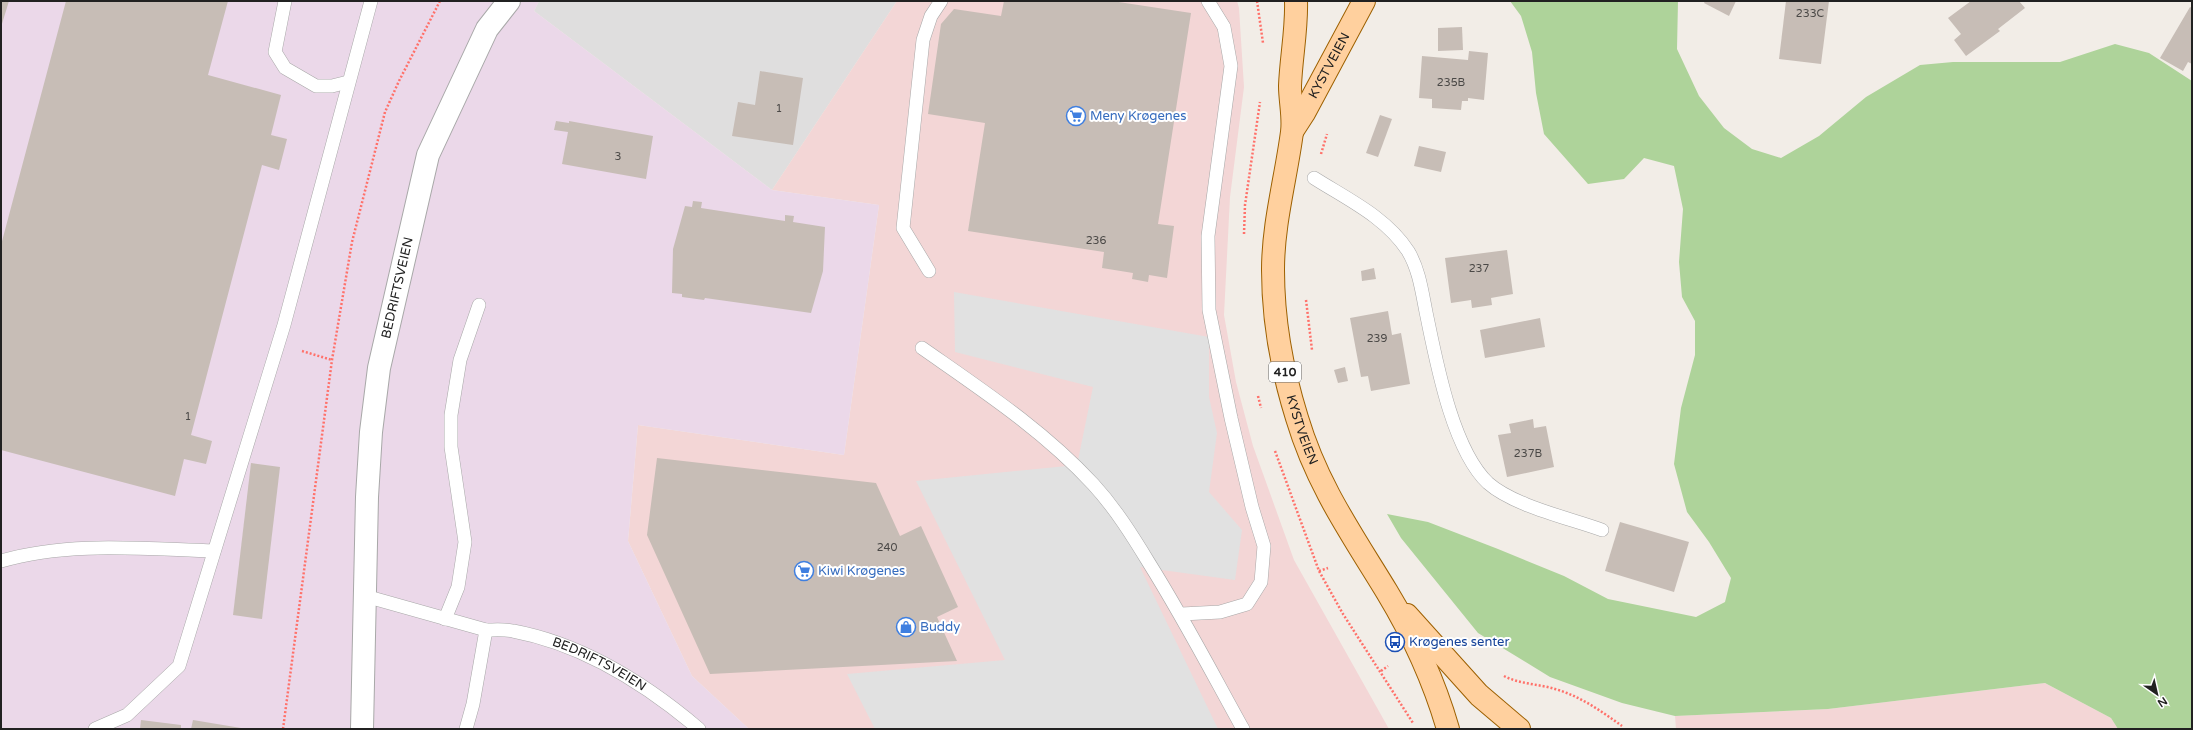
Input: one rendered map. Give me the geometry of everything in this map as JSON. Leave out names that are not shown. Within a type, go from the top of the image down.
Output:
[{"type":"main road","name":"KYSTVEIEN","points":[[1296,1],[1290,88],[1293,130],[1278,213],[1273,268],[1276,323],[1284,370],[1297,418],[1312,462],[1334,508],[1388,593],[1429,671],[1448,729]]},
{"type":"main road","name":"KYSTVEIEN","points":[[1293,130],[1304,113],[1364,1]]},
{"type":"main road","name":"KYSTVEIEN","points":[[1388,593],[1479,695],[1519,729]]},
{"type":"street","name":"BEDRIFTSVEIEN","points":[[362,729],[371,432],[379,368],[428,155],[487,29],[509,1]]},
{"type":"lane","points":[[286,1],[275,52],[285,68],[316,86],[332,86],[348,82]]},
{"type":"lane","points":[[95,729],[127,715],[179,666],[284,324],[371,1]]},
{"type":"lane","points":[[928,271],[903,228],[923,40],[931,16],[941,1]]},
{"type":"lane","points":[[1182,614],[1220,612],[1247,604],[1261,582],[1264,546],[1252,507],[1231,418],[1209,310],[1208,236],[1231,66],[1224,27],[1208,1]]},
{"type":"lane","points":[[1314,178],[1384,223],[1408,252],[1420,282],[1436,363],[1449,410],[1469,458],[1488,482],[1510,498],[1602,530]]},
{"type":"lane","points":[[445,619],[458,587],[465,542],[452,447],[451,415],[460,360],[479,305]]},
{"type":"lane","points":[[922,348],[1016,414],[1064,455],[1093,484],[1121,519],[1182,614],[1243,729]]},
{"type":"lane","points":[[1,562],[29,553],[107,547],[214,551]]},
{"type":"lane","name":"BEDRIFTSVEIEN","points":[[365,596],[486,630],[512,630],[567,646],[620,672],[678,711],[699,729]]},
{"type":"lane","points":[[466,729],[473,704],[486,630]]},
{"type":"path","points":[[283,729],[332,360],[352,242],[385,112],[399,81],[440,1]]},
{"type":"path","points":[[1305,292],[1313,356]]},
{"type":"path","points":[[277,344],[332,360]]},
{"type":"path","points":[[1319,570],[1328,568]]},
{"type":"path","points":[[1381,671],[1388,666]]},
{"type":"path","points":[[1503,675],[1556,689],[1577,697],[1596,707],[1622,726]]},
{"type":"shaded area","points":[[1,1],[539,1],[534,11],[772,190],[879,205],[844,455],[638,425],[628,541],[692,676],[749,729],[1,729]]},
{"type":"shaded area","points":[[539,1],[897,1],[772,190],[534,11]]},
{"type":"shaded area","points":[[897,1],[1237,1],[1239,8],[1244,87],[1230,197],[1224,315],[1236,382],[1253,446],[1294,560],[1389,729],[749,729],[692,676],[628,541],[638,425],[844,455],[879,205],[772,190]]},
{"type":"shaded area","points":[[954,292],[1209,337],[1209,397],[1217,433],[1209,492],[1242,530],[1235,580],[1140,567],[1218,729],[875,729],[847,674],[1005,660],[916,481],[1077,465],[1093,387],[955,352]]},
{"type":"shaded area","points":[[2045,683],[2111,718],[2118,729],[1676,729],[1675,716],[1828,709]]},
{"type":"green space","points":[[1510,1],[1678,1],[1677,49],[1699,96],[1724,128],[1752,149],[1781,158],[1819,136],[1866,97],[1920,65],[1953,62],[2060,62],[2115,44],[2149,53],[2192,81],[2192,729],[2118,729],[2111,718],[2045,683],[1828,709],[1675,716],[1622,703],[1550,677],[1478,633],[1401,538],[1387,514],[1428,522],[1564,576],[1608,599],[1696,617],[1725,602],[1731,578],[1709,542],[1687,512],[1674,464],[1681,408],[1695,355],[1695,321],[1682,297],[1679,262],[1683,209],[1674,166],[1644,158],[1624,179],[1588,184],[1544,134],[1536,93],[1532,52],[1521,16]]},
{"type":"building","points":[[1,1],[9,1],[1,27]]},
{"type":"building","points":[[66,1],[228,1],[208,75],[281,95],[271,135],[287,139],[279,170],[262,165],[191,435],[212,441],[206,464],[184,459],[175,496],[1,450],[1,245]]},
{"type":"building","points":[[1004,1],[1112,1],[1191,13],[1158,224],[1174,226],[1167,278],[1149,275],[1148,282],[1132,279],[1133,273],[1102,268],[1104,252],[968,231],[985,123],[928,114],[941,24],[954,9],[1001,16]]},
{"type":"building","points":[[1705,1],[1736,1],[1729,16],[1704,3]]},
{"type":"building","points":[[1786,1],[1829,1],[1821,64],[1779,59]]},
{"type":"building","points":[[1971,1],[2019,1],[2025,8],[1998,29],[2000,31],[1966,56],[1954,40],[1961,34],[1948,18]]},
{"type":"building","points":[[2190,7],[2192,8],[2192,64],[2188,62],[2183,71],[2160,58]]},
{"type":"building","points":[[1462,27],[1463,50],[1438,51],[1438,28]]},
{"type":"building","points":[[1469,51],[1488,53],[1484,100],[1468,98],[1468,101],[1462,101],[1461,110],[1432,108],[1432,99],[1419,98],[1422,56],[1468,60]]},
{"type":"building","points":[[760,71],[803,78],[793,145],[732,136],[738,102],[755,105]]},
{"type":"building","points":[[1380,115],[1392,119],[1378,157],[1366,153]]},
{"type":"building","points":[[556,121],[569,123],[569,121],[653,136],[646,179],[562,164],[568,132],[554,130]]},
{"type":"building","points":[[1419,146],[1446,152],[1441,172],[1414,166]]},
{"type":"building","points":[[693,201],[702,202],[701,208],[785,221],[785,215],[794,216],[793,222],[825,227],[823,271],[811,313],[705,298],[704,300],[682,297],[682,294],[672,293],[673,249],[685,206],[692,207]]},
{"type":"building","points":[[1507,250],[1513,294],[1491,298],[1492,305],[1472,308],[1471,300],[1451,303],[1445,258]]},
{"type":"building","points":[[1374,268],[1376,279],[1362,281],[1361,271]]},
{"type":"building","points":[[1388,311],[1392,335],[1401,333],[1410,384],[1371,391],[1368,376],[1361,377],[1350,318]]},
{"type":"building","points":[[1540,318],[1545,347],[1485,358],[1480,330]]},
{"type":"building","points":[[1345,367],[1348,381],[1338,383],[1334,370]]},
{"type":"building","points":[[1533,419],[1534,428],[1546,426],[1554,467],[1507,477],[1498,435],[1511,433],[1509,424]]},
{"type":"building","points":[[657,458],[876,483],[900,536],[921,526],[958,607],[937,617],[957,661],[710,674],[647,535]]},
{"type":"building","points":[[251,463],[280,467],[262,619],[233,615]]},
{"type":"building","points":[[1620,522],[1689,542],[1674,592],[1605,571]]},
{"type":"building","points":[[141,720],[181,725],[181,729],[140,729]]},
{"type":"building","points":[[193,720],[241,728],[241,729],[191,729]]},
{"type":"place","name":"Meny Krøgenes","points":[[1076,116]]},
{"type":"place","name":"Kiwi Krøgenes","points":[[804,571]]},
{"type":"place","name":"Buddy","points":[[906,627]]},
{"type":"place","name":"Krøgenes senter","points":[[1395,642]]}]
